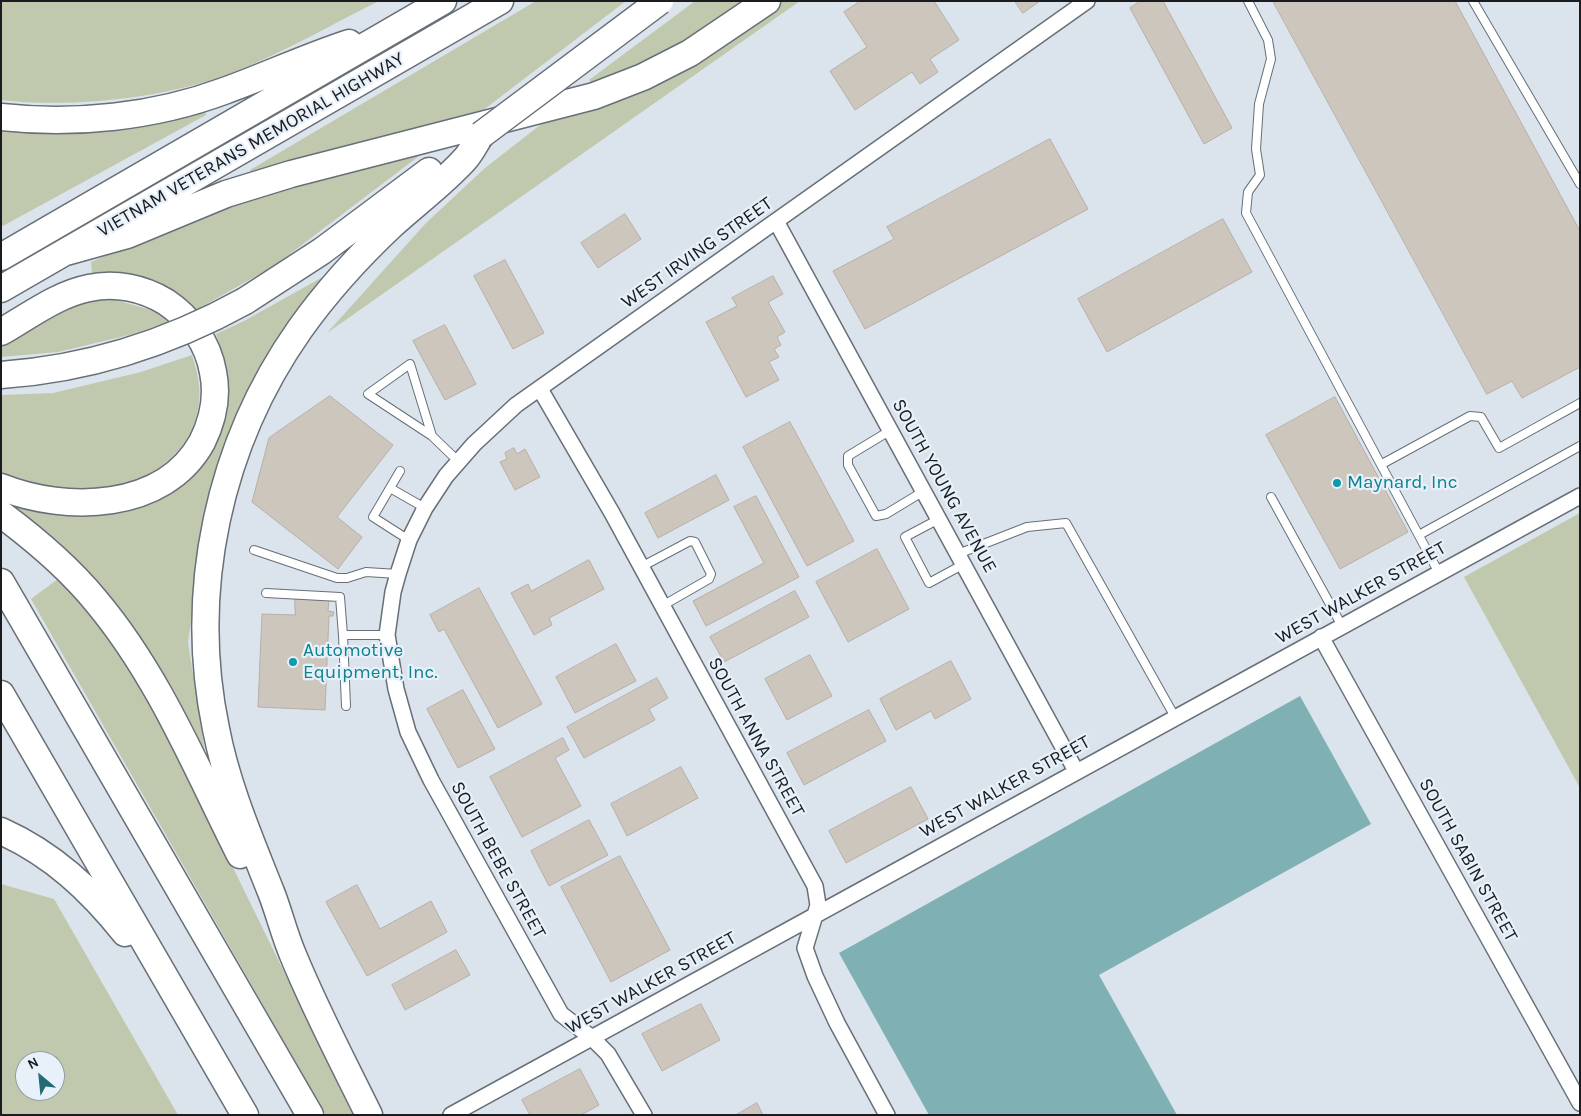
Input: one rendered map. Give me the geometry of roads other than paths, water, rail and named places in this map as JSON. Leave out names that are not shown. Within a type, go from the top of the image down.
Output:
[{"type":"highway","name":"VIETNAM VETERANS MEMORIAL HIGHWAY","points":[[1,257],[443,1]]},
{"type":"highway","name":"VIETNAM VETERANS MEMORIAL HIGHWAY","points":[[1,289],[500,1]]},
{"type":"highway","points":[[1,375],[48,370],[105,358],[171,337],[215,317],[283,278],[481,135],[660,1]]},
{"type":"highway","points":[[66,252],[127,235],[226,194],[291,174],[594,96],[643,77],[690,53],[767,1]]},
{"type":"highway","points":[[1,117],[80,119],[125,115],[167,108],[222,92],[306,57],[399,26]]},
{"type":"highway","points":[[369,1115],[292,953],[235,799],[211,707],[206,649],[206,601],[209,566],[218,510],[233,460],[252,412],[275,368],[299,331],[337,282],[388,228],[466,158],[481,135]]},
{"type":"highway","points":[[1,332],[56,300],[76,291],[102,286],[138,289],[158,297],[174,308],[198,334],[212,366],[215,390],[212,417],[199,447],[178,471],[150,489],[114,500],[90,502],[49,500],[1,486]]},
{"type":"highway","points":[[1,514],[52,555],[78,581],[109,617],[137,656],[169,712],[272,920],[292,953]]},
{"type":"highway","points":[[1,582],[310,1115]]},
{"type":"highway","points":[[1,694],[245,1115]]},
{"type":"highway","points":[[1,831],[25,843],[65,869],[103,907],[140,954],[163,974]]},
{"type":"street","name":"WEST IRVING STREET","points":[[393,592],[409,540],[446,476],[474,444],[502,418],[540,389],[1087,1]]},
{"type":"street","name":"SOUTH YOUNG AVENUE","points":[[776,221],[1076,771]]},
{"type":"street","name":"SOUTH ANNA STREET","points":[[540,389],[642,567],[815,886],[818,905],[806,948],[815,976],[837,1023],[887,1115]]},
{"type":"street","name":"WEST WALKER STREET","points":[[451,1115],[1580,496]]},
{"type":"street","name":"SOUTH BEBE STREET","points":[[393,592],[387,635],[396,689],[408,732],[431,780],[561,1014],[592,1038],[608,1054],[644,1115]]},
{"type":"street","name":"SOUTH SABIN STREET","points":[[1321,637],[1580,1103]]},
{"type":"lane","points":[[1248,1],[1268,40],[1271,59],[1259,104],[1256,149],[1260,175],[1248,192],[1246,213],[1382,464],[1438,573]]},
{"type":"lane","points":[[1473,1],[1580,184]]},
{"type":"lane","points":[[432,436],[410,364],[368,394],[432,436],[459,462]]},
{"type":"lane","points":[[1382,464],[1470,416],[1481,417],[1499,448],[1580,403]]},
{"type":"lane","points":[[891,430],[848,456],[848,465],[876,516],[886,514],[924,491]]},
{"type":"lane","points":[[1419,535],[1580,446]]},
{"type":"lane","points":[[400,471],[373,517],[409,540]]},
{"type":"lane","points":[[390,488],[426,508]]},
{"type":"lane","points":[[1272,497],[1342,626]]},
{"type":"lane","points":[[939,518],[904,537],[929,583],[961,559],[1028,527],[1066,524],[1174,717]]},
{"type":"lane","points":[[642,567],[690,541],[695,542],[712,574],[709,579],[662,606]]},
{"type":"lane","points":[[254,550],[337,578],[346,578],[366,572],[398,574]]},
{"type":"lane","points":[[266,593],[340,597],[346,706]]},
{"type":"lane","points":[[343,635],[387,635]]},
{"type":"place","name":"Maynard, Inc","points":[[1337,483]]},
{"type":"place","name":"Automotive Equipment, Inc.","points":[[293,662]]}]
